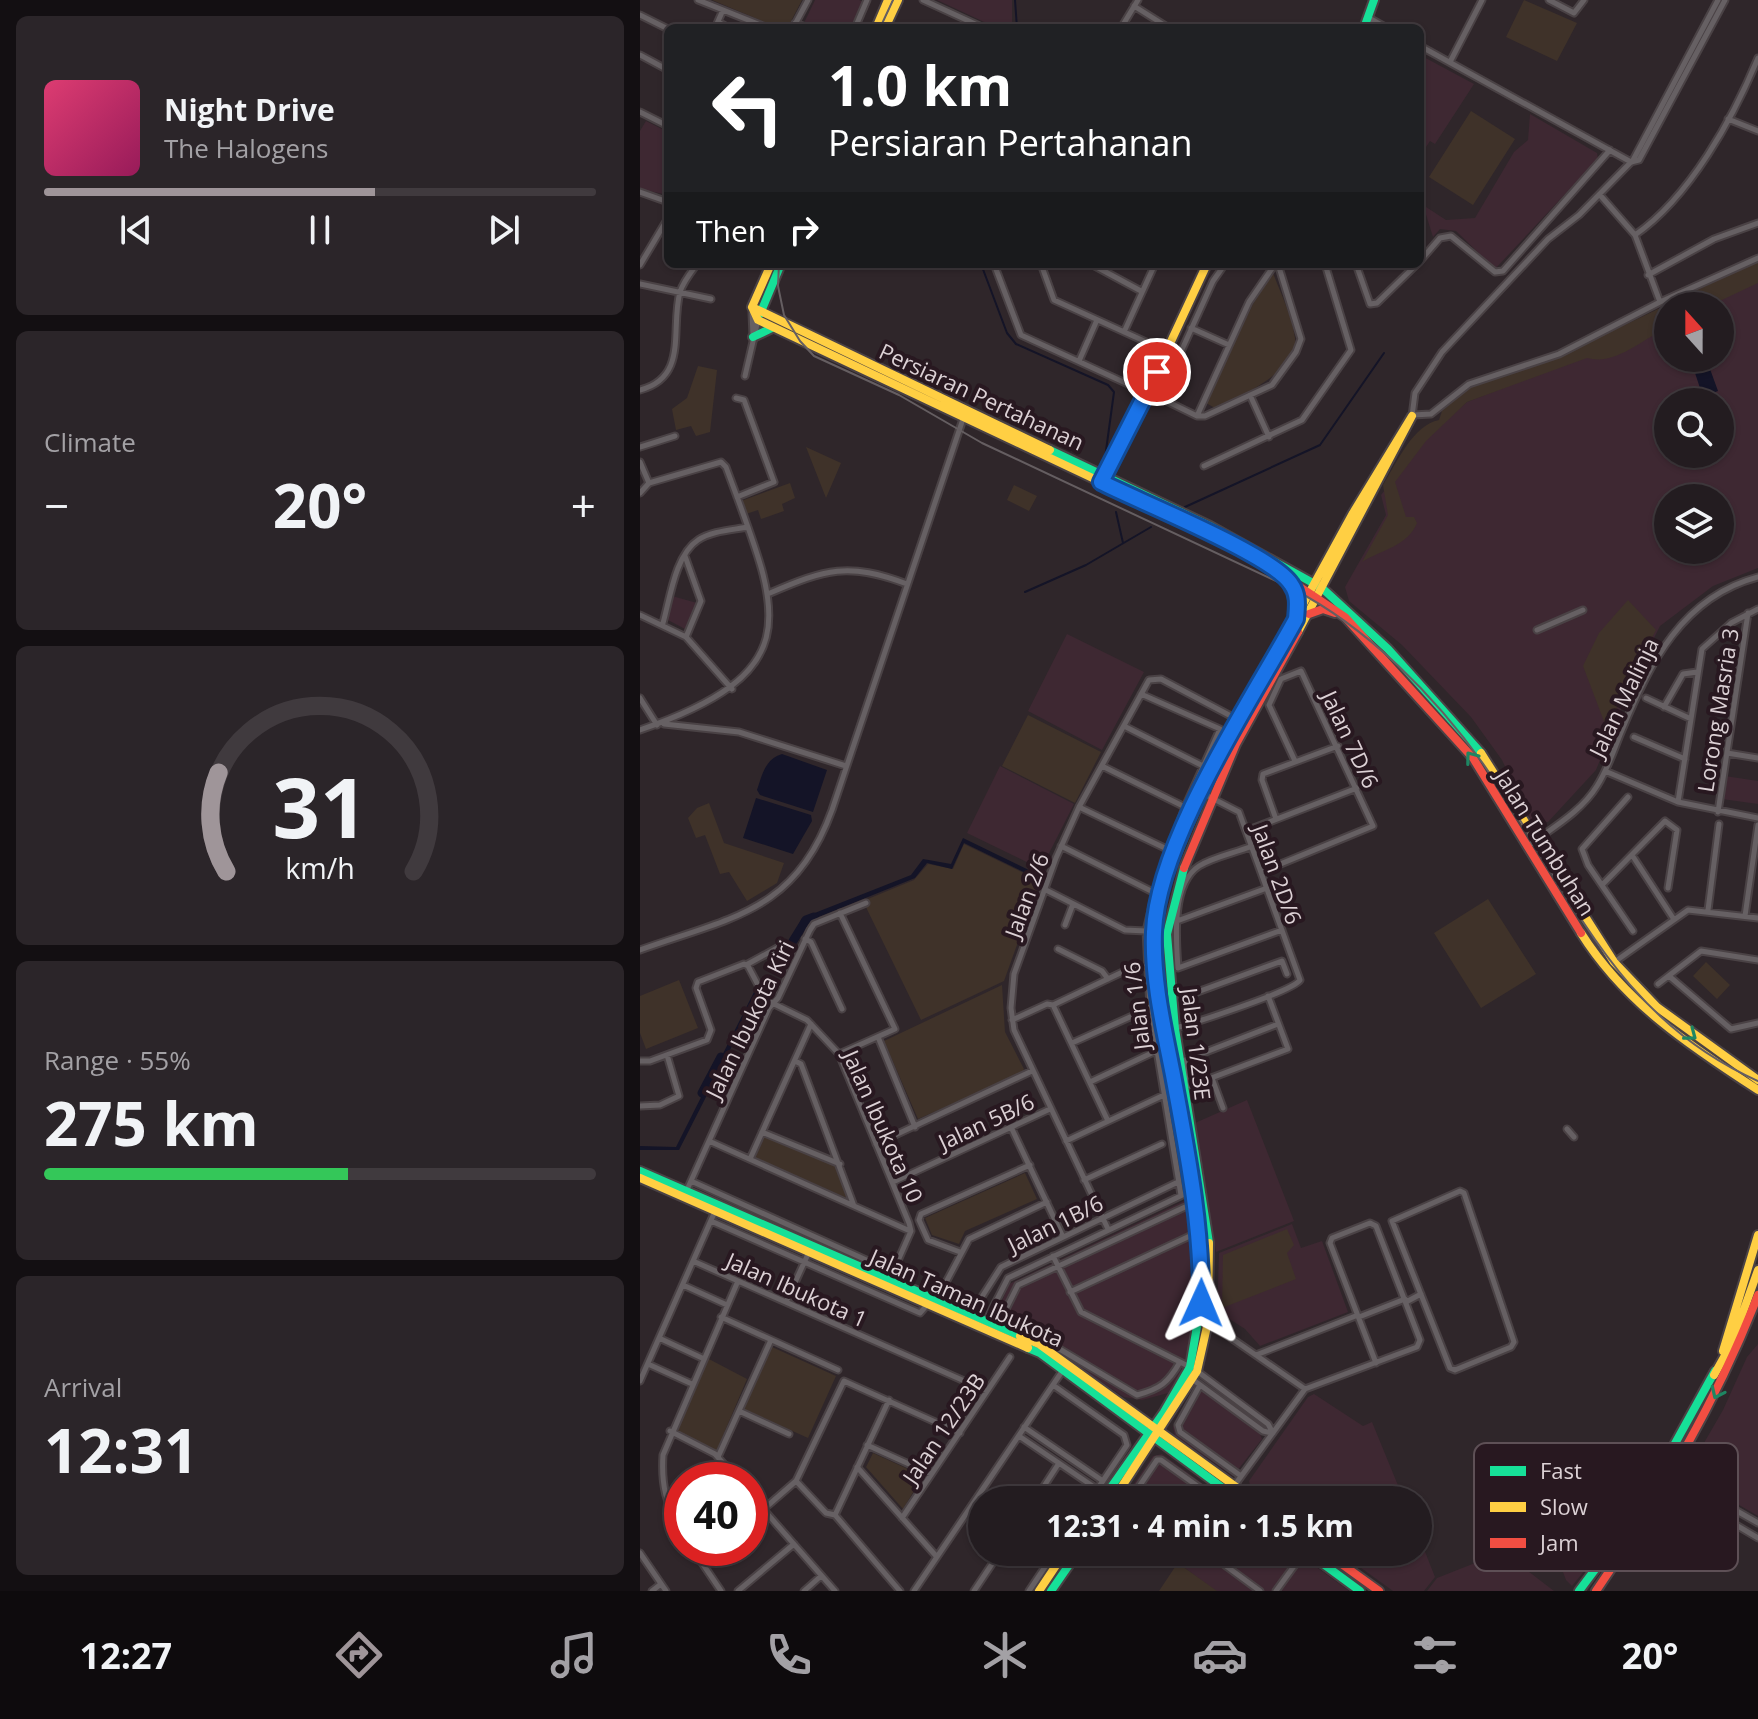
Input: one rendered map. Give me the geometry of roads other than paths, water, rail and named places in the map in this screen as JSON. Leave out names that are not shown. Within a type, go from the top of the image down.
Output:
[{"type":"main road","points":[[878,24],[888,0]]},
{"type":"main road","points":[[887,24],[898,0]]},
{"type":"main road","points":[[1366,24],[1374,0]]},
{"type":"main road","points":[[756,313],[770,268]]},
{"type":"main road","points":[[756,313],[779,268]]},
{"type":"main road","points":[[1103,479],[1148,392],[1205,268]]},
{"type":"main road","points":[[753,337],[776,323],[768,295]]},
{"type":"main road","name":"Persiaran Pertahanan","points":[[756,313],[1093,469],[1103,479],[1114,480],[1252,546],[1298,575],[1316,591]]},
{"type":"main road","name":"Persiaran Pertahanan","points":[[963,410],[1246,551],[1289,580],[1316,591]]},
{"type":"main road","points":[[1316,591],[1413,416]]},
{"type":"main road","points":[[1093,469],[1111,465]]},
{"type":"main road","points":[[1111,465],[1114,480]]},
{"type":"main road","points":[[1298,575],[1327,572]]},
{"type":"main road","points":[[1327,572],[1333,597]]},
{"type":"main road","points":[[1289,580],[1297,598],[1296,619]]},
{"type":"main road","name":"Jalan Tumbuhan","points":[[1316,591],[1333,597],[1388,649],[1466,733],[1537,839],[1604,949],[1633,984],[1706,1045],[1758,1080]]},
{"type":"main road","name":"Jalan Tumbuhan","points":[[1316,591],[1345,617],[1473,758],[1603,965],[1631,997],[1695,1050],[1758,1090]]},
{"type":"main road","name":"Jalan 1/23E","points":[[1142,1449],[1195,1376],[1208,1322],[1209,1243],[1163,1031],[1154,925],[1168,869],[1201,792],[1307,616],[1316,591]]},
{"type":"main road","name":"Jalan 1/23E","points":[[1195,1376],[1202,1246],[1175,1029],[1167,934],[1170,913],[1180,873],[1242,722],[1296,619],[1316,591]]},
{"type":"main road","points":[[1307,616],[1323,609],[1345,617]]},
{"type":"main road","points":[[1516,827],[1522,833],[1528,832],[1526,822]]},
{"type":"main road","points":[[1537,860],[1539,851],[1546,854]]},
{"type":"main road","points":[[1603,965],[1607,960],[1604,949]]},
{"type":"main road","points":[[1631,997],[1626,986],[1633,984]]},
{"type":"main road","points":[[1650,1014],[1656,1012],[1652,1002]]},
{"type":"main road","name":"Jalan Taman Ibukota","points":[[640,1171],[685,1194]]},
{"type":"main road","name":"Jalan Taman Ibukota","points":[[640,1178],[717,1207],[809,1252],[889,1280],[927,1305],[985,1322]]},
{"type":"main road","name":"Jalan Taman Ibukota","points":[[717,1207],[787,1229],[889,1280],[985,1322],[1066,1366],[1228,1486]]},
{"type":"main road","points":[[1714,1375],[1734,1320],[1758,1235]]},
{"type":"main road","points":[[1677,1443],[1740,1325],[1758,1270]]},
{"type":"main road","points":[[1690,1443],[1709,1410],[1758,1295]]},
{"type":"main road","points":[[1113,1486],[1142,1449],[1170,1443],[1167,1414],[1139,1422],[1142,1449],[1122,1486]]},
{"type":"main road","points":[[1039,1591],[1056,1566]]},
{"type":"main road","points":[[1051,1591],[1068,1566]]},
{"type":"main road","points":[[1325,1566],[1360,1591]]},
{"type":"main road","points":[[1344,1566],[1379,1591]]},
{"type":"main road","points":[[1579,1591],[1594,1571]]},
{"type":"main road","points":[[1596,1591],[1609,1571]]},
{"type":"street","points":[[698,0],[758,24]]},
{"type":"street","points":[[795,24],[808,0]]},
{"type":"street","points":[[857,24],[867,0]]},
{"type":"street","points":[[923,0],[975,24]]},
{"type":"street","points":[[1450,62],[1482,0]]},
{"type":"street","points":[[1549,0],[1574,13],[1584,0]]},
{"type":"street","points":[[1654,305],[1559,354],[1469,384],[1431,414],[1413,416],[1411,402],[1415,393],[1442,352],[1548,239],[1600,195],[1631,162],[1718,0]]},
{"type":"street","points":[[1424,48],[1631,162],[1639,160],[1725,0]]},
{"type":"street","points":[[1123,24],[1136,3],[1164,24]]},
{"type":"street","points":[[717,24],[723,10]]},
{"type":"street","points":[[640,15],[664,27]]},
{"type":"street","points":[[1369,18],[1380,24]]},
{"type":"street","points":[[640,55],[664,68]]},
{"type":"street","points":[[1635,235],[1669,207],[1714,147],[1758,58]]},
{"type":"street","points":[[640,114],[664,124]]},
{"type":"street","points":[[1728,119],[1758,131]]},
{"type":"street","points":[[1424,256],[1440,238],[1451,236],[1495,272],[1503,271],[1610,150]]},
{"type":"street","points":[[640,192],[664,201]]},
{"type":"street","points":[[1600,195],[1635,235],[1656,292]]},
{"type":"street","points":[[1648,275],[1714,239],[1758,223]]},
{"type":"street","points":[[640,265],[664,225]]},
{"type":"street","points":[[1682,292],[1758,258]]},
{"type":"street","points":[[640,390],[665,378],[677,352],[680,289],[694,268]]},
{"type":"street","points":[[996,268],[1021,335],[1130,385]]},
{"type":"street","points":[[1042,268],[1054,300],[1166,351]]},
{"type":"street","points":[[1098,268],[1141,291]]},
{"type":"street","points":[[1124,332],[1153,268]]},
{"type":"street","points":[[1160,398],[1191,328],[1223,268]]},
{"type":"street","points":[[1197,416],[1249,302],[1272,268]]},
{"type":"street","points":[[1148,392],[1197,416],[1272,385],[1296,352],[1301,339],[1279,268]]},
{"type":"street","points":[[1204,466],[1302,420],[1351,350],[1326,268]]},
{"type":"street","points":[[1357,268],[1370,304],[1377,303],[1413,268]]},
{"type":"street","points":[[640,284],[680,289],[711,299]]},
{"type":"street","points":[[745,376],[756,313]]},
{"type":"street","points":[[1079,361],[1097,320]]},
{"type":"street","points":[[1191,328],[1229,345]]},
{"type":"street","points":[[1250,395],[1269,437]]},
{"type":"street","points":[[736,398],[744,400],[774,482],[737,497]]},
{"type":"street","points":[[640,950],[753,909],[787,887],[801,871],[825,829],[963,410]]},
{"type":"street","points":[[640,447],[675,436]]},
{"type":"street","points":[[640,462],[649,483]]},
{"type":"street","points":[[640,493],[649,483],[714,462],[726,467],[770,593],[769,620],[757,662],[732,689],[660,724],[640,730]]},
{"type":"street","points":[[663,623],[685,556],[697,540],[748,527]]},
{"type":"street","points":[[685,556],[701,601],[686,637]]},
{"type":"street","points":[[770,593],[820,571],[844,569],[871,571],[907,584]]},
{"type":"street","name":"Jalan Malinja","points":[[1528,846],[1579,807],[1595,790],[1640,687],[1671,633],[1715,594],[1758,577]]},
{"type":"street","points":[[1678,802],[1702,649],[1731,623],[1758,609]]},
{"type":"street","points":[[1537,630],[1583,610]]},
{"type":"street","name":"Lorong Masria 3","points":[[1718,812],[1748,613]]},
{"type":"street","points":[[640,615],[663,623],[686,637],[732,689]]},
{"type":"street","name":"Jalan 7D/6","points":[[1261,872],[1372,827],[1338,746],[1301,671],[1281,679],[1269,705],[1295,761]]},
{"type":"street","points":[[1664,707],[1683,674],[1697,672]]},
{"type":"street","points":[[1141,694],[1149,680],[1157,677],[1242,722]]},
{"type":"street","name":"Jalan 2/6","points":[[1108,1229],[1032,1071],[1012,1020],[1014,974],[1061,846],[1141,694]]},
{"type":"street","name":"Jalan 1/6","points":[[1141,694],[1220,729],[1169,850],[1146,931],[1145,967],[1150,1008],[1181,1195]]},
{"type":"street","points":[[640,698],[660,724],[739,732],[846,766]]},
{"type":"street","points":[[1646,698],[1691,719]]},
{"type":"street","points":[[1124,726],[1203,766]]},
{"type":"street","points":[[1634,737],[1685,759]]},
{"type":"street","points":[[1276,819],[1262,776],[1338,746]]},
{"type":"street","points":[[1727,753],[1758,758]]},
{"type":"street","points":[[1102,766],[1185,807]]},
{"type":"street","points":[[1605,771],[1678,802],[1758,818]]},
{"type":"street","points":[[1246,831],[1357,788]]},
{"type":"street","name":"Jalan 2D/6","points":[[1201,792],[1239,812],[1300,977],[1296,985],[1268,996]]},
{"type":"street","points":[[1628,797],[1582,849],[1633,931]]},
{"type":"street","points":[[1079,807],[1169,850]]},
{"type":"street","points":[[1603,884],[1663,822],[1676,826],[1668,888]]},
{"type":"street","points":[[1708,910],[1719,824]]},
{"type":"street","points":[[1745,916],[1758,825]]},
{"type":"street","points":[[1061,846],[1155,893]]},
{"type":"street","points":[[1252,846],[1198,867],[1189,877],[1176,921],[1178,968],[1282,930]]},
{"type":"street","points":[[1632,855],[1673,918]]},
{"type":"street","points":[[1176,921],[1267,888]]},
{"type":"street","points":[[1044,889],[1125,930],[1146,931]]},
{"type":"street","name":"Jalan Ibukota Kiri","points":[[685,1194],[771,1004],[778,998],[814,924],[866,903]]},
{"type":"street","points":[[1065,925],[1073,904]]},
{"type":"street","points":[[1603,965],[1614,962],[1688,910],[1758,918]]},
{"type":"street","points":[[839,1054],[895,1029],[840,913]]},
{"type":"street","points":[[805,939],[811,942],[842,1009]]},
{"type":"street","points":[[640,1061],[707,1040],[711,1030],[696,988],[698,982],[746,965],[779,947]]},
{"type":"street","points":[[1058,949],[1102,971],[1108,979]]},
{"type":"street","points":[[1658,984],[1701,951],[1758,960]]},
{"type":"street","points":[[1181,998],[1282,961],[1287,974]]},
{"type":"street","points":[[746,965],[761,993],[771,1004]]},
{"type":"street","points":[[1012,1020],[1047,1004],[1053,1005],[1133,967],[1145,967]]},
{"type":"street","points":[[1669,976],[1728,1026],[1734,1029],[1758,1023]]},
{"type":"street","points":[[1163,1031],[1268,996],[1288,1049],[1190,1086],[1185,1060],[1278,1024]]},
{"type":"street","name":"Jalan Ibukota 10","points":[[771,1004],[811,1024],[839,1054],[911,1231],[889,1280]]},
{"type":"street","points":[[1053,1005],[1108,1121]]},
{"type":"street","points":[[1072,1043],[1150,1008]]},
{"type":"street","points":[[750,1159],[811,1024]]},
{"type":"street","points":[[878,1037],[915,1127]]},
{"type":"street","points":[[1090,1082],[1156,1051]]},
{"type":"street","points":[[640,1106],[660,1105],[679,1096],[667,1055]]},
{"type":"street","points":[[795,1061],[801,1064],[854,1207]]},
{"type":"street","points":[[876,1144],[1032,1071]]},
{"type":"street","points":[[1212,1078],[1223,1108]]},
{"type":"street","points":[[1066,1141],[1164,1095]]},
{"type":"street","name":"Jalan 5B/6","points":[[893,1182],[1050,1109]]},
{"type":"street","points":[[1011,1127],[1063,1237]]},
{"type":"street","points":[[1567,1129],[1574,1137]]},
{"type":"street","points":[[762,1132],[840,1164]]},
{"type":"street","points":[[709,1141],[911,1231]]},
{"type":"street","points":[[1084,1180],[1162,1144]]},
{"type":"street","points":[[1030,1165],[921,1214],[919,1220],[928,1240],[960,1252],[972,1237],[1047,1202]]},
{"type":"street","points":[[691,1181],[787,1229]]},
{"type":"street","name":"Jalan 1B/6","points":[[960,1252],[944,1286],[947,1293],[974,1305],[983,1301],[1001,1267],[1178,1182]]},
{"type":"street","points":[[985,1322],[1008,1278],[1197,1188]]},
{"type":"street","points":[[1460,1191],[1464,1193],[1488,1257],[1514,1342],[1511,1347],[1455,1370],[1450,1368],[1424,1303],[1393,1218],[1460,1191]]},
{"type":"street","points":[[640,1381],[717,1207]]},
{"type":"street","points":[[1001,1319],[1015,1288],[1185,1207]]},
{"type":"street","points":[[711,1221],[920,1313],[927,1305]]},
{"type":"street","points":[[1234,1486],[1305,1389],[1376,1363],[1417,1347],[1420,1340],[1407,1303],[1376,1226],[1370,1223],[1332,1238],[1330,1243],[1376,1363]]},
{"type":"street","points":[[1070,1292],[1192,1235]]},
{"type":"street","points":[[786,1302],[809,1252]]},
{"type":"street","points":[[1053,1256],[1081,1312],[1180,1362],[1263,1431],[1273,1433]]},
{"type":"street","name":"Jalan Ibukota 1","points":[[693,1261],[987,1391]]},
{"type":"street","points":[[664,1488],[661,1482],[663,1455],[670,1431],[738,1281]]},
{"type":"street","points":[[683,1285],[727,1305]]},
{"type":"street","points":[[1407,1303],[1421,1294]]},
{"type":"street","points":[[1256,1355],[1359,1316],[1407,1303],[1424,1303]]},
{"type":"street","points":[[721,1317],[838,1370]]},
{"type":"street","points":[[985,1322],[1001,1319],[1041,1338],[1137,1395],[1158,1390],[1170,1380],[1180,1362]]},
{"type":"street","points":[[1208,1322],[1305,1389]]},
{"type":"street","points":[[659,1338],[702,1358]]},
{"type":"street","points":[[718,1457],[771,1340]]},
{"type":"street","name":"Jalan 12/23B","points":[[902,1518],[1010,1357]]},
{"type":"street","points":[[648,1364],[692,1384]]},
{"type":"street","points":[[914,1591],[1066,1366]]},
{"type":"street","points":[[1195,1376],[1268,1424],[1273,1433]]},
{"type":"street","points":[[1195,1376],[1178,1425],[1180,1432],[1241,1476]]},
{"type":"street","points":[[768,1506],[796,1481],[842,1384],[848,1381],[960,1433]]},
{"type":"street","points":[[1053,1385],[1124,1435],[1127,1445],[1099,1486]]},
{"type":"street","points":[[835,1515],[889,1400]]},
{"type":"street","points":[[739,1411],[789,1434]]},
{"type":"street","points":[[1024,1427],[1103,1481]]},
{"type":"street","points":[[670,1431],[722,1462]]},
{"type":"street","points":[[1019,1436],[1093,1486]]},
{"type":"street","points":[[867,1445],[931,1474]]},
{"type":"street","points":[[1139,1486],[1157,1460],[1197,1486]]},
{"type":"street","points":[[1044,1486],[1059,1463]]},
{"type":"street","points":[[857,1467],[937,1557]]},
{"type":"street","points":[[796,1481],[826,1513],[835,1515],[900,1591]]},
{"type":"street","points":[[1738,1512],[1758,1523]]},
{"type":"street","points":[[768,1515],[835,1591]]},
{"type":"street","points":[[1738,1526],[1758,1538]]},
{"type":"street","points":[[738,1591],[794,1544]]},
{"type":"street","points":[[640,1553],[666,1591]]},
{"type":"street","points":[[705,1566],[721,1591]]},
{"type":"street","points":[[974,1591],[991,1566]]},
{"type":"street","points":[[1029,1591],[1046,1566]]},
{"type":"street","points":[[1226,1566],[1260,1591]]},
{"type":"street","points":[[1276,1591],[1291,1566]]},
{"type":"street","points":[[804,1591],[821,1576]]},
{"type":"street","points":[[652,1591],[661,1584]]},
{"type":"water","points":[[1695,372],[1711,372],[1717,388],[1700,388]]},
{"type":"water","points":[[782,754],[827,770],[813,812],[760,795],[757,790],[768,764]]},
{"type":"water","points":[[756,798],[811,815],[812,821],[793,854],[743,838]]},
{"type":"water","points":[[963,838],[1043,877],[1042,881],[964,843],[952,869],[927,863],[915,878],[806,922],[790,953],[786,950],[802,918],[911,875],[923,859],[951,864]]},
{"type":"water","points":[[755,990],[758,995],[679,1150],[640,1150],[640,1146],[676,1147]]},
{"type":"waterway","points":[[1015,0],[1017,24]]},
{"type":"waterway","points":[[983,268],[1007,333],[1016,344],[1108,385],[1114,392],[1105,458]]},
{"type":"waterway","points":[[1185,507],[1320,445],[1384,353]]},
{"type":"waterway","points":[[1116,512],[1123,543]]},
{"type":"waterway","points":[[1025,592],[1086,565],[1151,527]]},
{"type":"waterway","points":[[793,941],[806,920],[814,917]]},
{"type":"waterway","points":[[702,1093],[721,1057]]},
{"type":"tram line","points":[[882,24],[893,0]]},
{"type":"tram line","points":[[779,268],[778,286],[784,315],[800,341],[814,356],[899,395],[982,443],[1293,589],[1348,623],[1422,689],[1465,739],[1598,944],[1630,984],[1666,1021],[1708,1054],[1758,1081]]}]
